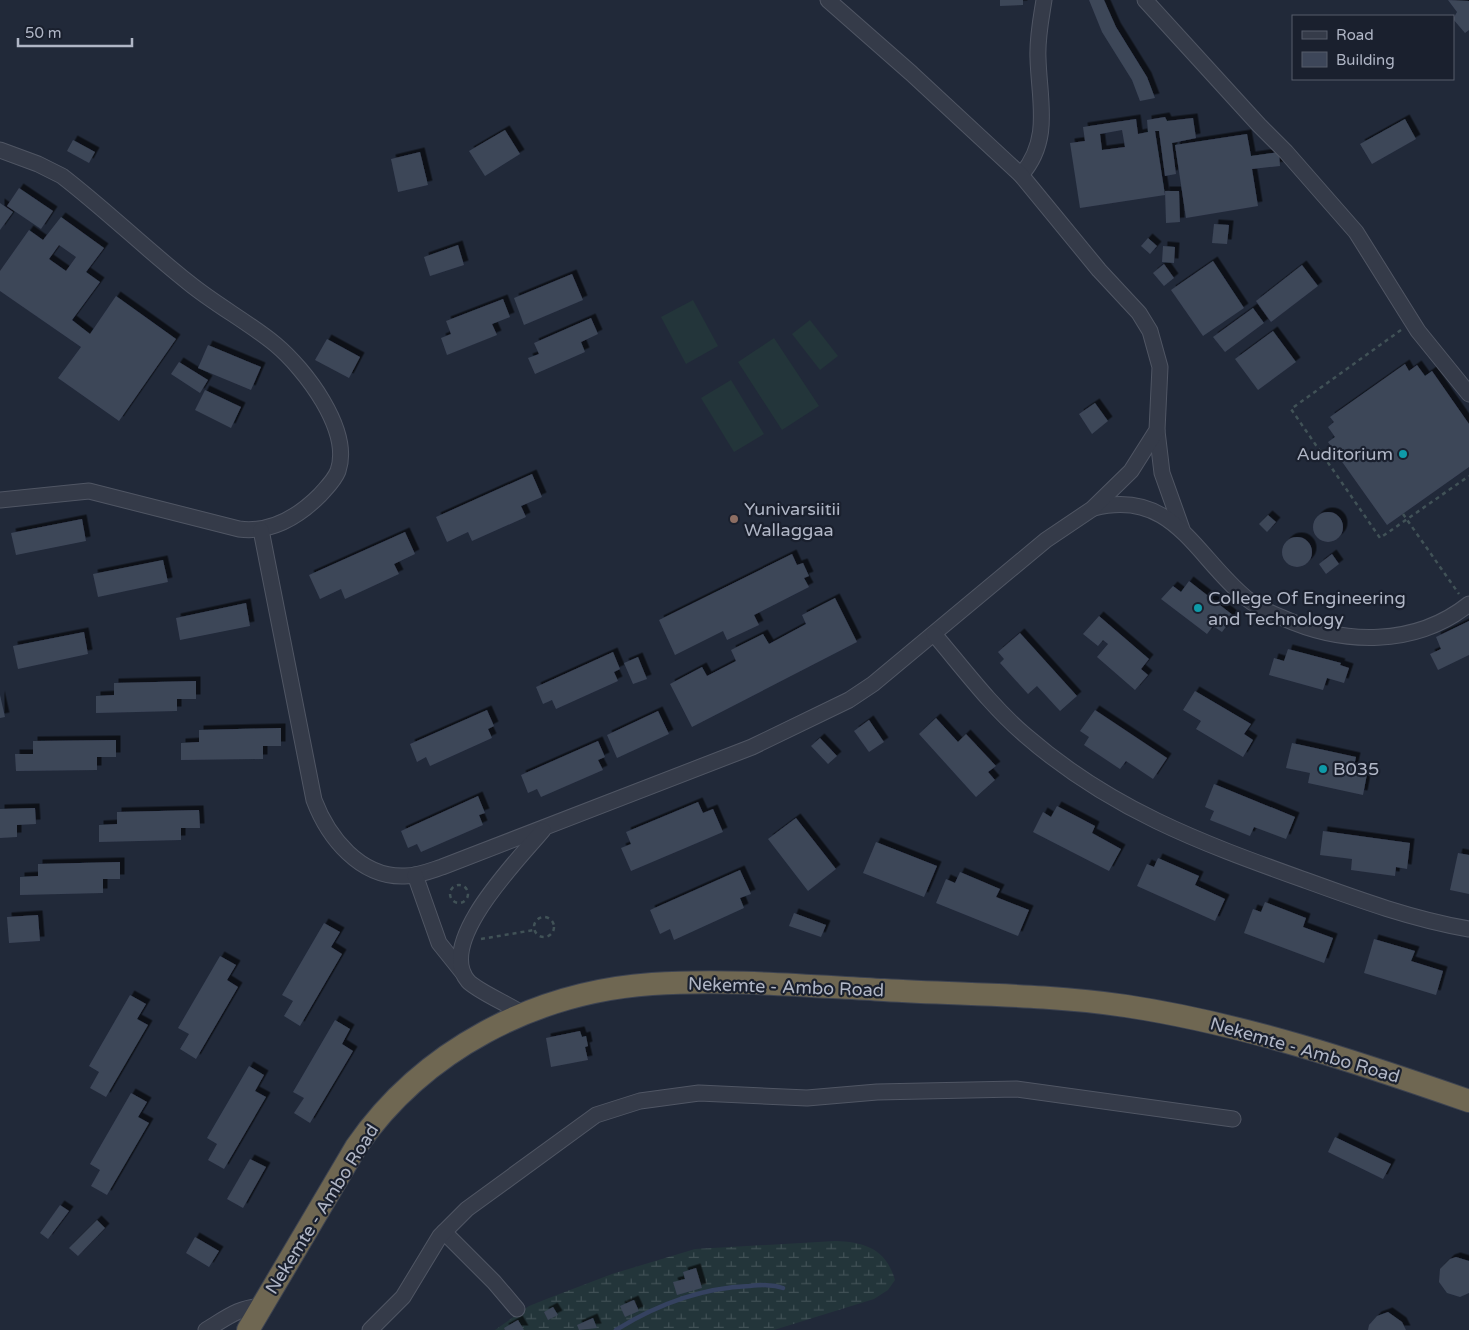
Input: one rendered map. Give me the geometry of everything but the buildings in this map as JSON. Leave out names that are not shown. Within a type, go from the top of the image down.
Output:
[{"type":"highway","name":"Nekemte - Ambo Road","points":[[248,1330],[348,1161],[384,1111],[413,1082],[449,1054],[492,1028],[544,1006],[602,991],[674,983],[766,984],[1064,999],[1124,1006],[1254,1032],[1338,1057],[1469,1101]]},
{"type":"street","points":[[828,0],[911,72],[1021,175],[1095,266],[1131,304],[1150,331],[1160,367],[1157,430],[1162,472],[1183,530]]},
{"type":"street","points":[[1021,175],[1035,154],[1042,126],[1038,50],[1044,0]]},
{"type":"street","points":[[1145,0],[1286,152],[1356,232],[1413,322],[1439,359],[1469,394]]},
{"type":"street","points":[[0,150],[49,169],[89,197],[188,283],[275,344],[315,389],[328,411],[338,436],[338,470],[324,490],[303,510],[288,519],[261,530],[239,529],[89,491],[0,500]]},
{"type":"street","points":[[261,530],[314,800],[323,823],[342,847],[365,865],[392,875],[415,875],[544,828],[752,747],[817,716],[873,684],[1031,552],[1092,509],[1131,471],[1157,430]]},
{"type":"street","points":[[1092,509],[1117,503],[1139,506],[1168,518],[1183,530],[1222,577],[1248,600],[1294,623],[1330,634],[1361,639],[1405,634],[1434,625],[1468,605]]},
{"type":"street","points":[[934,634],[1023,734],[1073,773],[1121,802],[1168,828],[1215,848],[1398,913],[1469,930]]},
{"type":"street","points":[[463,974],[460,957],[464,941],[482,905],[544,828]]},
{"type":"street","points":[[415,875],[439,943],[469,982],[523,1014]]},
{"type":"street","points":[[370,1330],[402,1297],[444,1232],[467,1209],[596,1115],[657,1098],[711,1093],[807,1098],[877,1092],[1016,1089],[1233,1119]]},
{"type":"street","points":[[444,1232],[494,1282],[517,1309]]},
{"type":"street","points":[[206,1330],[249,1306],[262,1307]]},
{"type":"path","points":[[1413,322],[1291,409],[1380,538],[1469,476]]},
{"type":"path","points":[[1403,514],[1468,605]]},
{"type":"path","points":[[459,884],[466,888],[469,896],[460,904],[452,900],[450,893],[459,884]]},
{"type":"path","points":[[543,917],[548,918],[554,924],[552,933],[545,938],[536,935],[534,930],[535,922],[543,917]]},
{"type":"path","points":[[464,941],[534,930]]},
{"type":"green space","points":[[693,300],[718,346],[686,364],[661,317]]},
{"type":"green space","points":[[810,320],[838,356],[820,370],[792,334]]},
{"type":"green space","points":[[774,338],[819,406],[782,430],[738,362]]},
{"type":"green space","points":[[731,380],[764,434],[734,452],[701,398]]},
{"type":"green space","points":[[835,1241],[856,1243],[873,1249],[880,1254],[891,1269],[895,1280],[888,1290],[874,1299],[774,1330],[495,1330],[529,1306],[612,1274],[695,1249]]},
{"type":"waterway","points":[[616,1330],[647,1313],[696,1294],[731,1287],[771,1285],[783,1288]]},
{"type":"place","name":"Auditorium","points":[[1403,454]]},
{"type":"place","name":"Yunivarsiitii Wallaggaa","points":[[734,519]]},
{"type":"place","name":"College Of Engineering and Technology","points":[[1198,608]]},
{"type":"place","name":"B035","points":[[1323,769]]}]
